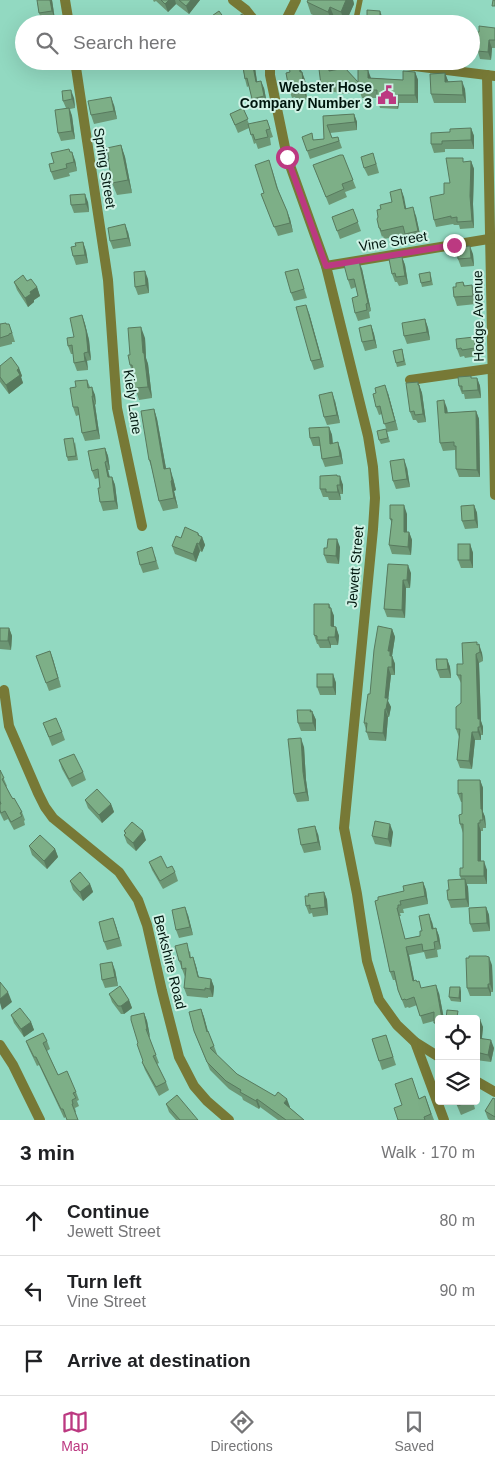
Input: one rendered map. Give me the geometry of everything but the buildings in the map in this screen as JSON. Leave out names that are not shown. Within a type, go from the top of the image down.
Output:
[{"type":"street","points":[[65,0],[68,15]]},
{"type":"street","points":[[233,0],[250,15]]},
{"type":"street","points":[[288,15],[296,0]]},
{"type":"street","name":"Spring Street","points":[[76,70],[108,280]]},
{"type":"street","name":"Jewett Street","points":[[270,70],[287,157],[326,266],[368,436],[373,467],[375,498],[372,539],[344,828],[357,894],[367,961],[379,1000],[397,1025],[415,1042],[435,1054]]},
{"type":"street","points":[[444,70],[491,76]]},
{"type":"street","name":"Hodge Avenue","points":[[491,76],[495,496]]},
{"type":"street","name":"Vine Street","points":[[326,266],[493,238]]},
{"type":"street","name":"Kiely Lane","points":[[108,280],[117,408],[142,526]]},
{"type":"street","points":[[410,380],[494,368]]},
{"type":"street","name":"Berkshire Road","points":[[4,690],[9,726],[45,807],[53,818],[119,872],[138,900],[148,925],[179,1057],[194,1086],[229,1120]]},
{"type":"street","points":[[415,1042],[444,1120]]},
{"type":"street","points":[[0,1045],[13,1065],[40,1120]]},
{"type":"street","points":[[480,1083],[495,1092]]},
{"type":"lane","points":[[356,15],[360,0]]},
{"type":"place","name":"Webster Hose Company Number 3","points":[[387,95]]},
{"type":"route","points":[[287,157],[326,266],[454,245]]}]
